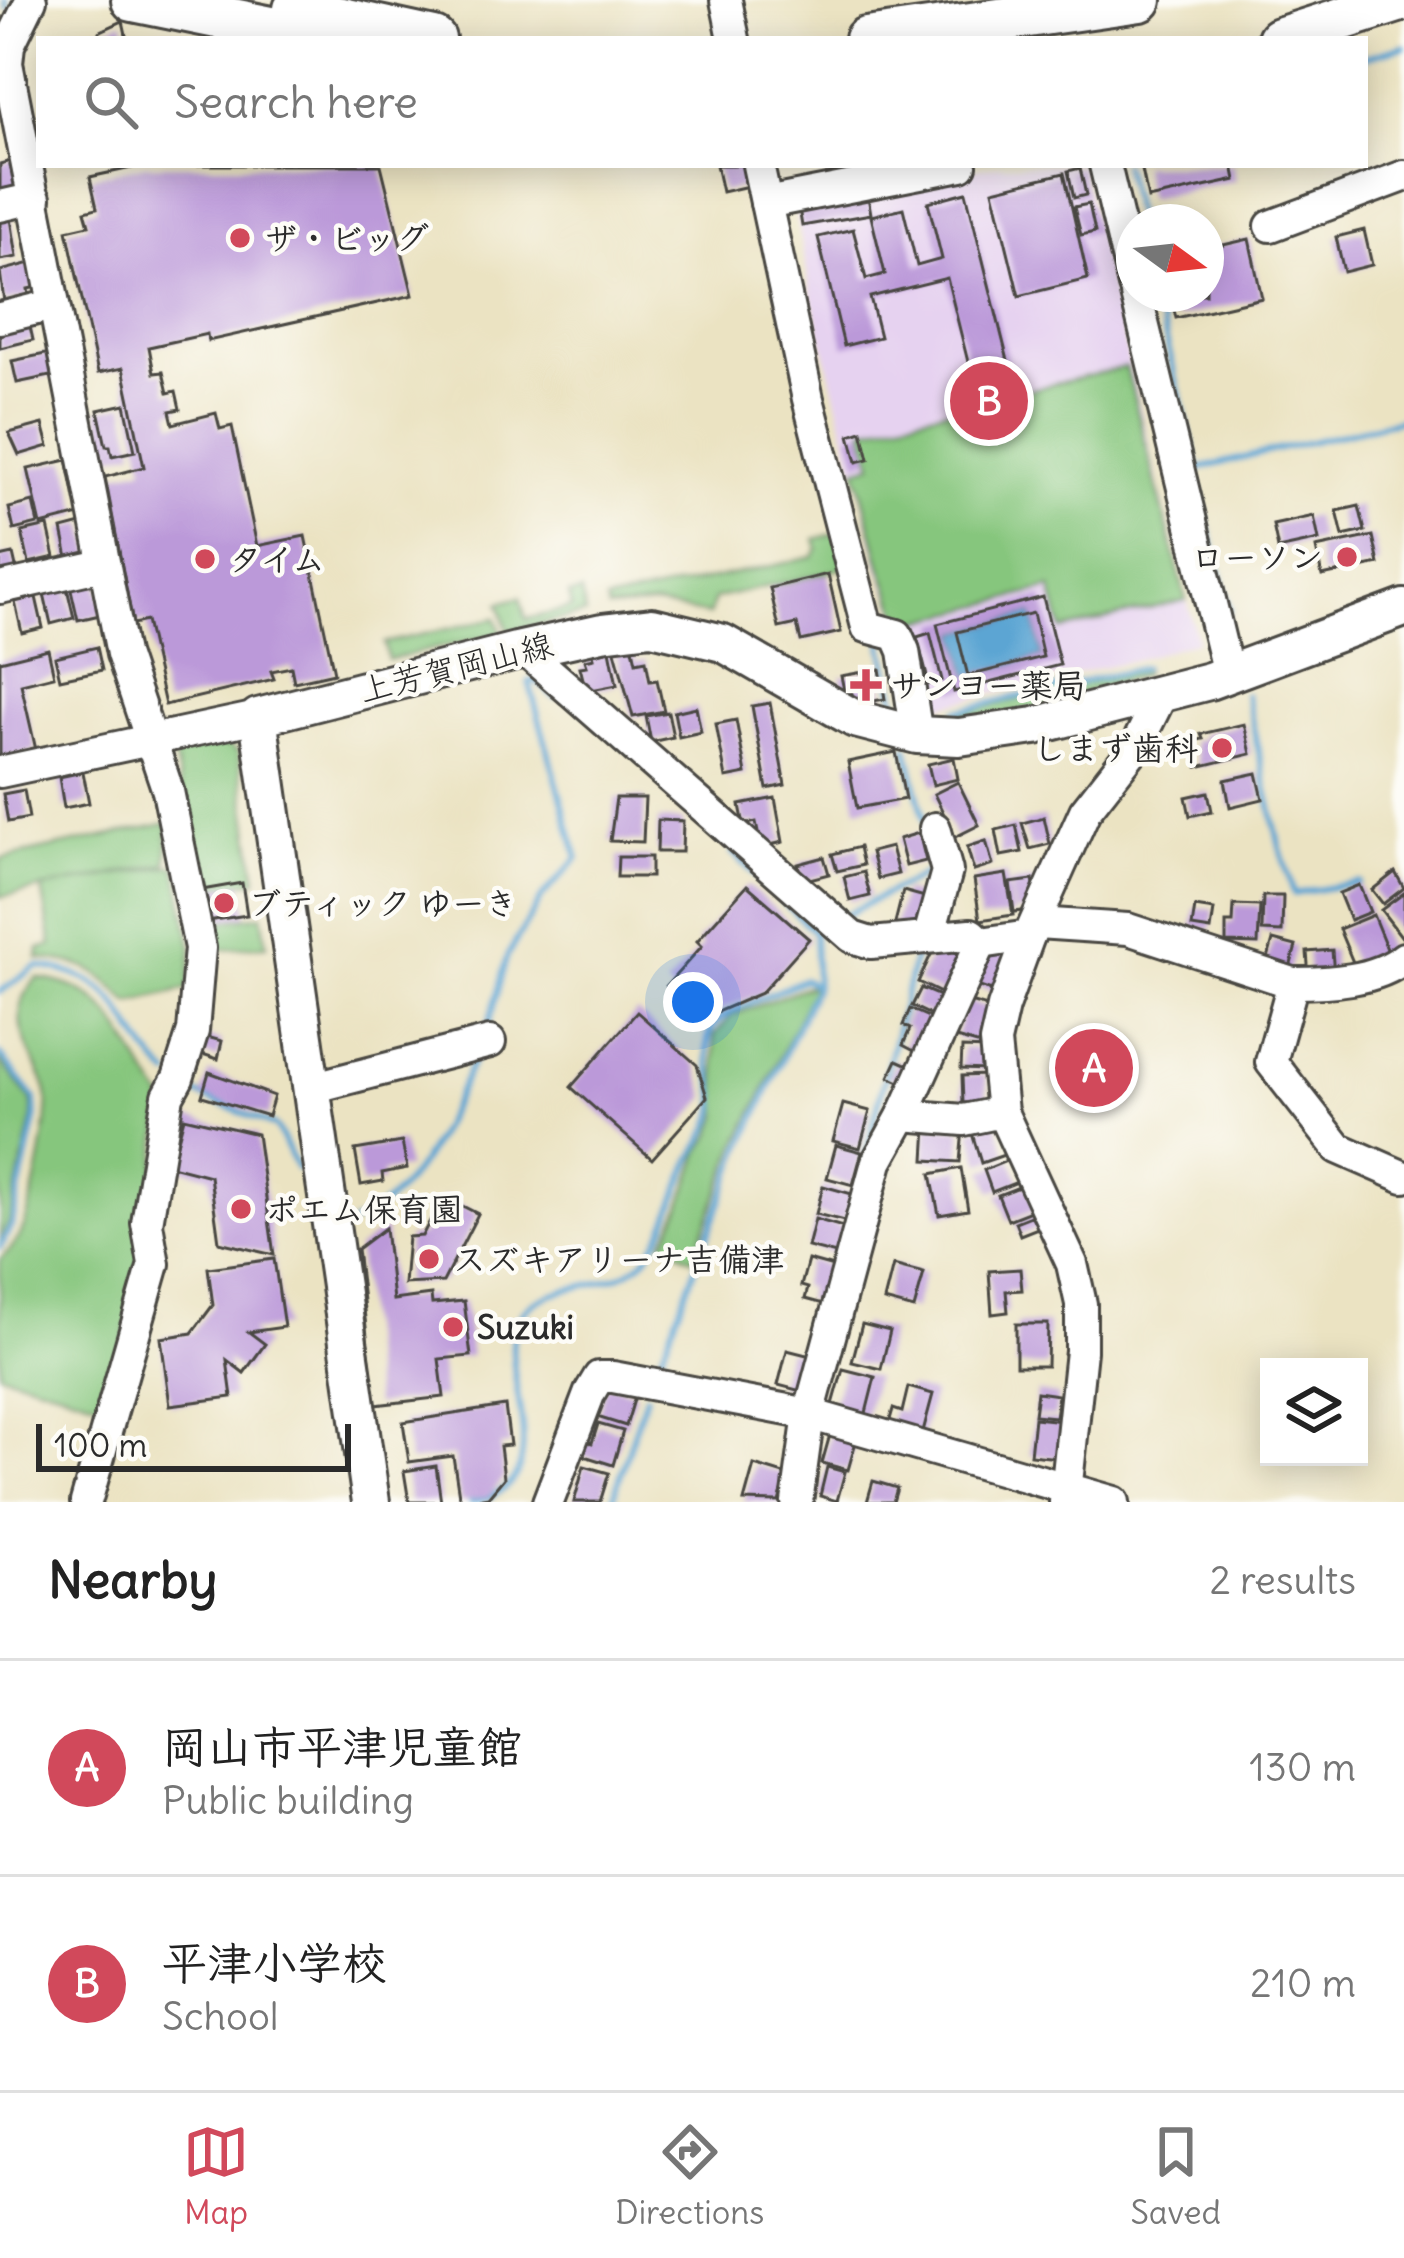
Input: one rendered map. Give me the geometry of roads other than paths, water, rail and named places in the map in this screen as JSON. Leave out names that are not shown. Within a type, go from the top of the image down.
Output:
[{"type":"highway","points":[[133,0],[174,25],[338,20]]},
{"type":"highway","points":[[259,0],[419,36]]},
{"type":"highway","points":[[895,36],[1077,17],[1141,0]]},
{"type":"highway","points":[[1289,36],[1401,0]]},
{"type":"main road","name":"上芳賀岡山線","points":[[257,717],[602,632],[652,626],[692,633],[752,658],[855,719],[906,733],[958,737],[1112,707],[1228,674],[1404,608]]},
{"type":"main road","points":[[257,717],[371,1502]]},
{"type":"street","points":[[31,0],[9,45],[7,63],[122,655],[168,791],[200,947],[193,1031],[168,1096],[148,1223],[154,1264],[86,1502]]},
{"type":"street","points":[[726,0],[733,36]]},
{"type":"street","points":[[1351,18],[1404,16]]},
{"type":"street","points":[[759,168],[775,200],[808,399],[867,627],[897,635],[904,651],[906,733]]},
{"type":"street","points":[[775,200],[945,168]]},
{"type":"street","points":[[1106,168],[1116,211]]},
{"type":"street","points":[[1271,226],[1404,176]]},
{"type":"street","points":[[0,206],[35,198]]},
{"type":"street","points":[[0,318],[53,305]]},
{"type":"street","points":[[1140,312],[1228,674]]},
{"type":"street","points":[[0,588],[103,565]]},
{"type":"street","points":[[530,649],[530,656],[852,937],[872,943],[970,934],[981,943]]},
{"type":"street","points":[[1065,1495],[1081,1351],[1081,1304],[1072,1264],[1002,1112],[995,1042],[1033,929],[1085,811],[1136,746],[1163,692]]},
{"type":"street","points":[[1112,707],[1118,738],[1114,769]]},
{"type":"street","points":[[0,772],[257,717]]},
{"type":"street","points":[[923,937],[947,871],[935,828]]},
{"type":"street","points":[[981,943],[1033,929],[1128,929],[1293,983],[1321,983],[1390,969],[1404,958]]},
{"type":"street","points":[[797,1502],[803,1413],[877,1162],[981,943]]},
{"type":"street","points":[[1293,983],[1271,1062],[1338,1148],[1404,1177]]},
{"type":"street","points":[[311,1088],[477,1046]]},
{"type":"street","points":[[903,1115],[964,1120],[1002,1112]]},
{"type":"street","points":[[548,1502],[599,1378],[803,1413],[1065,1495],[1114,1502]]},
{"type":"water","points":[[1033,613],[1043,657],[968,676],[957,632]]},
{"type":"waterway","points":[[5,0],[7,8]]},
{"type":"waterway","points":[[1368,56],[1404,46]]},
{"type":"waterway","points":[[1124,168],[1133,204]]},
{"type":"waterway","points":[[1159,312],[1198,469],[1404,419]]},
{"type":"waterway","points":[[1198,469],[1196,478],[1230,611]]},
{"type":"waterway","points":[[882,642],[897,705]]},
{"type":"waterway","points":[[956,711],[1143,668]]},
{"type":"waterway","points":[[486,1034],[507,956],[543,896],[578,858],[529,682],[535,680],[555,697]]},
{"type":"waterway","points":[[1246,695],[1294,894],[1359,882]]},
{"type":"waterway","points":[[907,747],[925,822]]},
{"type":"waterway","points":[[653,1377],[741,1150],[816,986],[814,932],[732,852]]},
{"type":"waterway","points":[[843,916],[933,870],[932,864]]},
{"type":"waterway","points":[[866,1154],[916,951]]},
{"type":"waterway","points":[[0,992],[37,966],[89,981],[117,1006],[170,1076]]},
{"type":"waterway","points":[[471,1502],[497,1493],[514,1478],[522,1457],[513,1353],[515,1330],[524,1311],[551,1294],[604,1281],[636,1267],[661,1233],[715,1113],[708,1042],[714,1024],[804,979],[816,986]]},
{"type":"waterway","points":[[0,1054],[35,1099],[36,1116],[12,1225],[0,1247]]},
{"type":"waterway","points":[[353,1223],[376,1210],[413,1174],[441,1129],[475,1057]]},
{"type":"waterway","points":[[184,1089],[276,1127],[297,1169]]},
{"type":"waterway","points":[[612,1502],[646,1395]]},
{"type":"place","name":"ザ・ビッグ","points":[[240,238]]},
{"type":"place","name":"平津小学校","points":[[989,401]]},
{"type":"place","name":"ローソン","points":[[1347,557]]},
{"type":"place","name":"タイム","points":[[205,559]]},
{"type":"place","name":"サンヨー薬局","points":[[866,685]]},
{"type":"place","name":"しまず歯科","points":[[1222,748]]},
{"type":"place","name":"ブティック ゆーき","points":[[224,903]]},
{"type":"place","name":"岡山市平津児童館","points":[[1094,1068]]},
{"type":"place","name":"ポエム保育園","points":[[241,1209]]},
{"type":"place","name":"スズキアリーナ吉備津","points":[[429,1259]]},
{"type":"place","name":"Suzuki","points":[[453,1327]]}]
